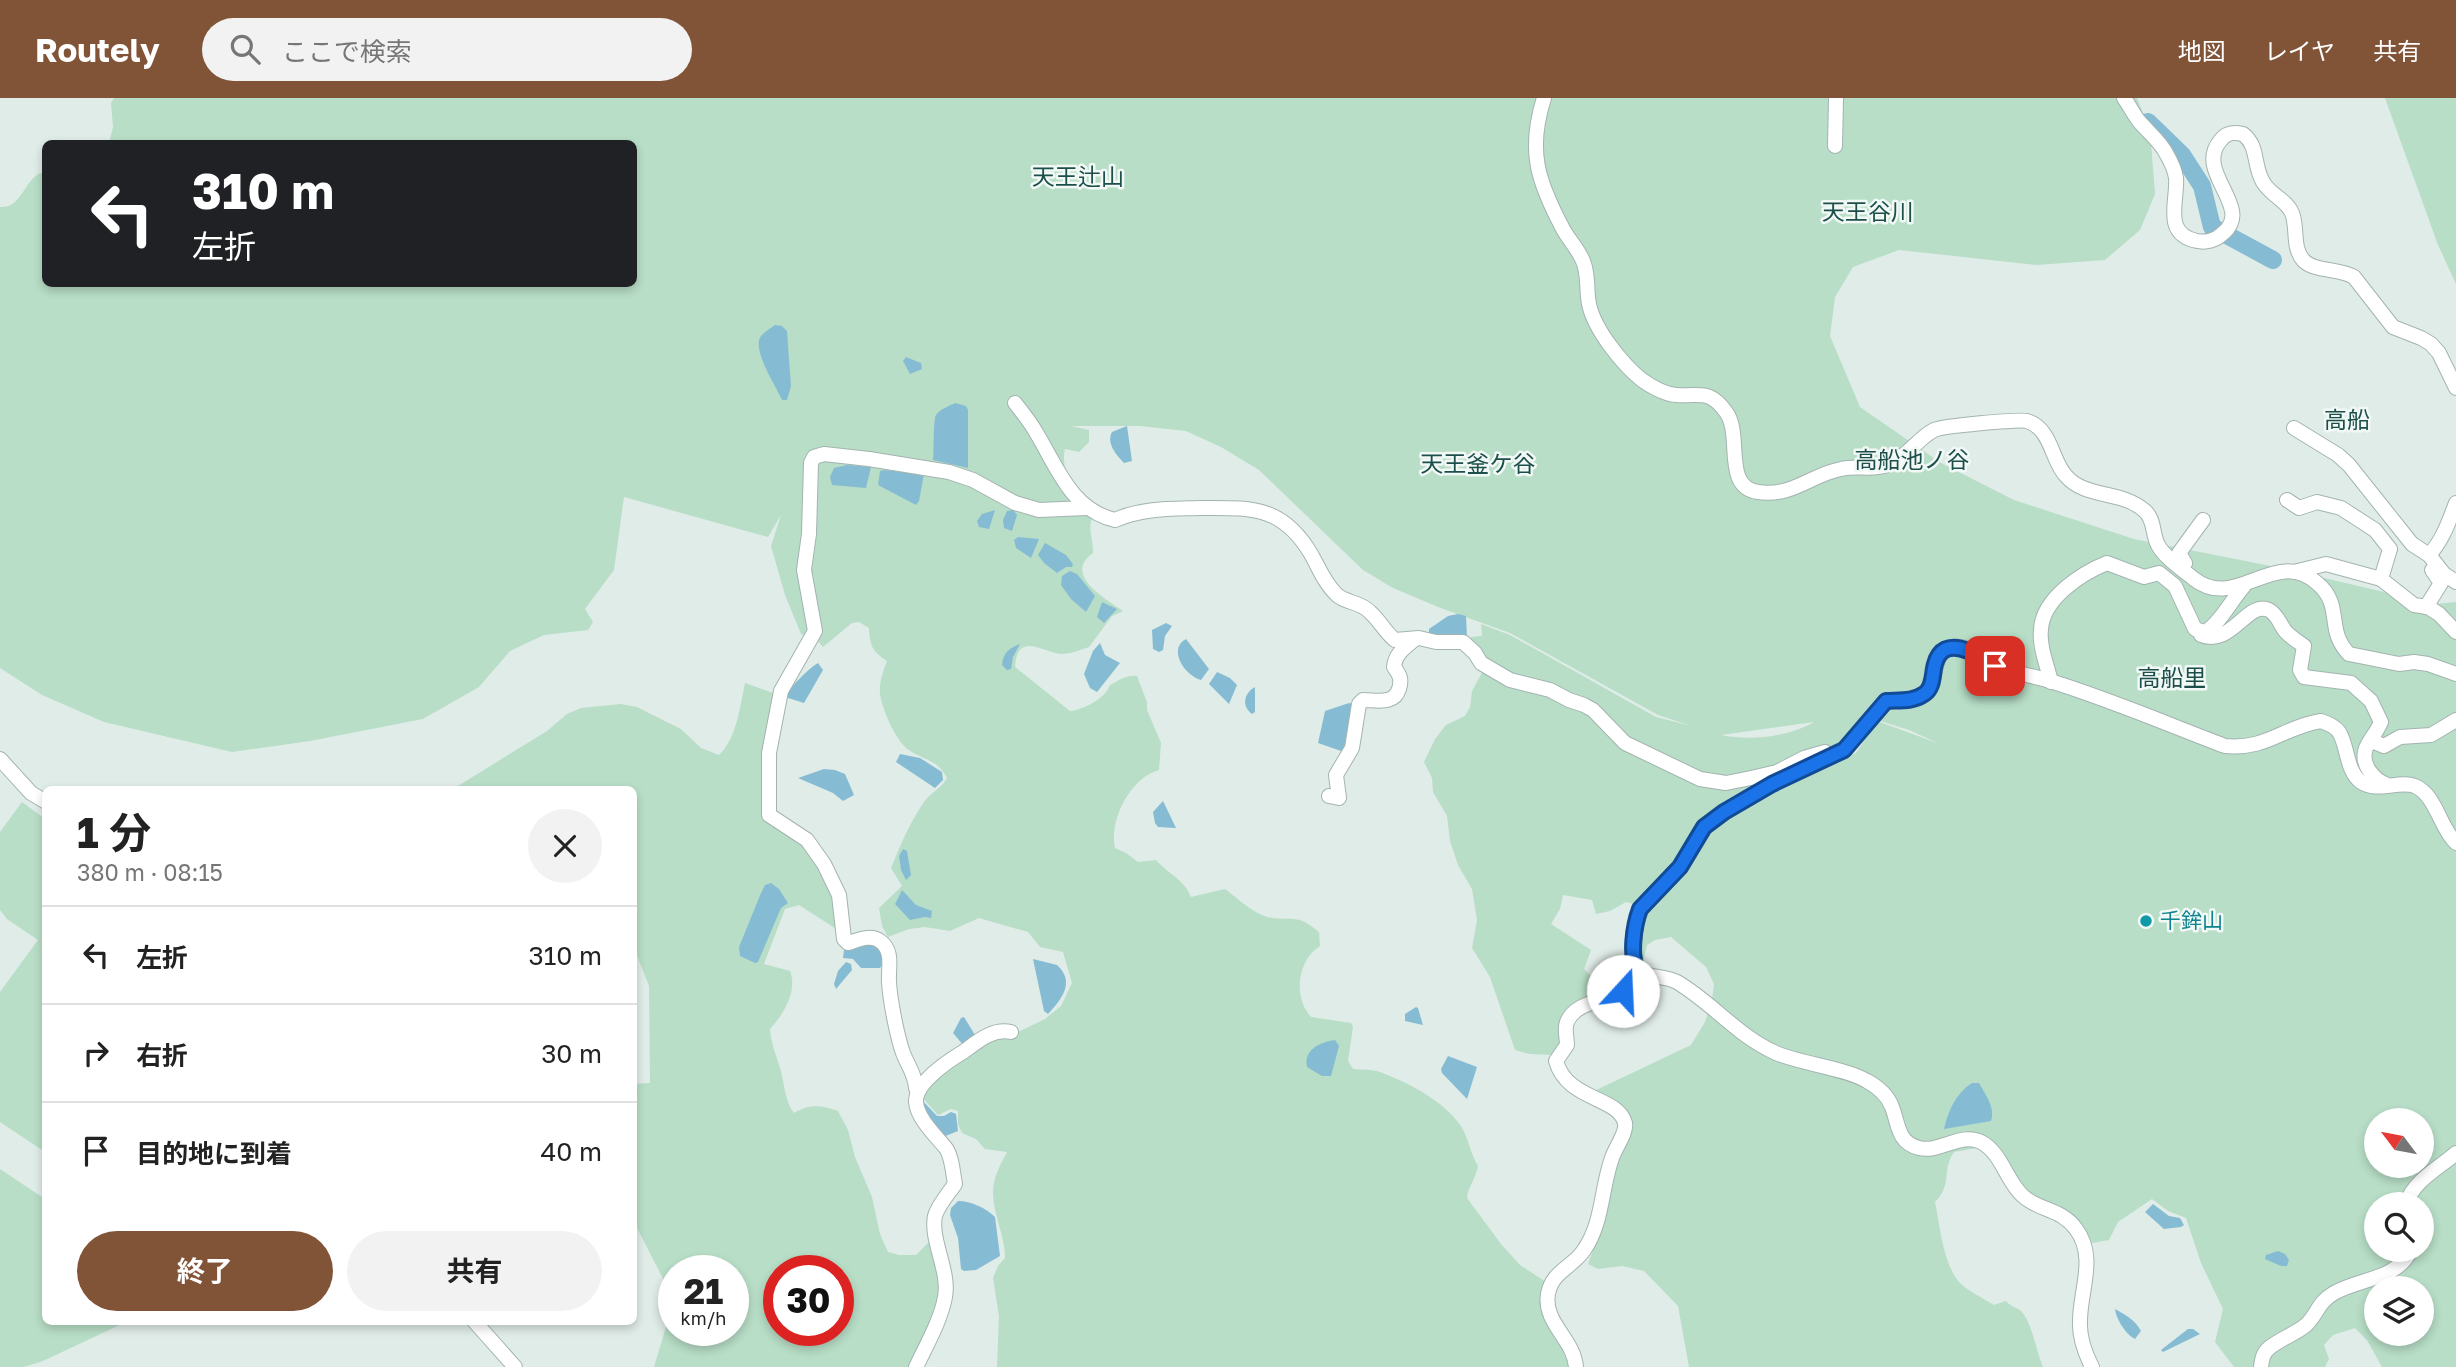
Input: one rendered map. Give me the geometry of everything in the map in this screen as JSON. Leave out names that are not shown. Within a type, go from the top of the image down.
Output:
[{"type":"street","points":[[1544,98],[1536,151],[1538,176],[1563,228],[1585,265],[1589,306],[1593,317],[1628,367],[1645,382],[1657,390],[1677,395],[1706,395],[1728,414],[1732,425],[1738,478],[1749,490],[1772,493],[1788,490],[1839,469],[1886,466],[1907,455],[1927,435],[1945,426],[2027,421],[2045,435],[2064,475],[2084,489],[2122,497],[2144,510],[2150,517],[2158,547],[2181,568],[2209,587],[2230,589],[2268,573],[2293,572],[2326,564],[2381,579],[2414,605],[2426,607],[2439,614],[2456,632]]},
{"type":"street","points":[[1835,146],[1836,98]]},
{"type":"street","points":[[2124,98],[2137,119],[2165,149],[2176,178],[2173,212],[2175,224],[2182,233],[2199,242],[2210,241],[2228,229],[2232,210],[2214,168],[2213,158],[2221,139],[2227,134],[2244,134],[2254,147],[2257,170],[2267,188],[2289,206],[2298,249],[2304,260],[2313,266],[2354,276],[2393,327],[2421,338],[2439,353],[2456,388]]},
{"type":"street","points":[[1016,403],[1036,432],[1064,483],[1087,508],[1115,520],[1139,511],[1240,508],[1262,511],[1279,518],[1304,543],[1323,577],[1339,596],[1362,605],[1395,639],[1463,642],[1475,653],[1480,663],[1510,680],[1550,690],[1584,705],[1593,710],[1626,743],[1700,779],[1726,783],[1777,772],[1820,753],[1844,750]]},
{"type":"street","points":[[2294,428],[2343,460],[2370,489],[2412,544],[2429,555],[2444,574],[2456,582]]},
{"type":"street","points":[[919,1090],[903,1053],[889,981],[891,964],[888,952],[882,942],[873,937],[848,943],[844,939],[839,895],[824,864],[807,840],[769,815],[769,753],[781,691],[815,631],[804,570],[809,534],[811,463],[814,457],[824,454],[924,467],[973,480],[1015,503],[1039,510],[1087,508]]},
{"type":"street","points":[[2287,500],[2299,509],[2317,502],[2341,508],[2375,530],[2390,550],[2381,579]]},
{"type":"street","points":[[2429,555],[2447,529],[2456,503]]},
{"type":"street","points":[[2181,568],[2185,563],[2179,553],[2203,520]]},
{"type":"street","points":[[2406,551],[2426,563],[2441,583],[2426,607]]},
{"type":"street","points":[[2052,682],[2041,642],[2040,625],[2065,587],[2088,571],[2107,563],[2144,577],[2158,573],[2175,586],[2200,635],[2208,638],[2220,637],[2257,609],[2267,609],[2274,614],[2286,632],[2304,646],[2300,670],[2304,677],[2351,683],[2371,701],[2381,722],[2367,747],[2367,767],[2371,776],[2391,786]]},
{"type":"street","points":[[2293,572],[2317,583],[2328,595],[2333,604],[2337,639],[2349,654],[2399,664],[2428,664],[2456,674]]},
{"type":"street","points":[[2195,629],[2204,632],[2213,629],[2231,600],[2247,583]]},
{"type":"street","points":[[1329,796],[1339,797],[1336,775],[1352,748],[1359,704],[1363,700],[1391,701],[1396,696],[1401,684],[1400,675],[1394,667],[1395,660],[1400,651],[1415,639]]},
{"type":"street","points":[[2092,1367],[2081,1335],[2080,1320],[2087,1272],[2085,1248],[2077,1230],[2065,1216],[2028,1200],[2021,1194],[1994,1153],[1981,1142],[1966,1139],[1932,1148],[1919,1148],[1905,1141],[1897,1131],[1892,1107],[1885,1094],[1869,1082],[1777,1053],[1742,1035],[1698,996],[1675,981],[1661,975],[1646,975],[1638,971],[1633,964],[1640,909],[1680,867],[1704,827],[1772,784],[1844,750],[1886,701],[1911,700],[1926,694],[1932,682],[1936,661],[1944,650],[1958,646],[1995,666],[2052,682],[2225,746],[2245,748],[2306,723],[2321,720],[2339,732],[2353,772],[2362,782],[2379,787],[2413,785],[2423,792],[2448,836],[2456,843]]},
{"type":"street","points":[[2372,741],[2384,746],[2400,737],[2431,735],[2456,720]]},
{"type":"street","points":[[0,759],[31,793],[42,800]]},
{"type":"street","points":[[1576,1367],[1568,1341],[1547,1310],[1549,1290],[1558,1273],[1583,1252],[1591,1238],[1612,1156],[1625,1128],[1624,1121],[1612,1108],[1572,1087],[1556,1061],[1567,1045],[1565,1028],[1572,1014],[1580,1008],[1623,991],[1638,971]]},
{"type":"street","points":[[916,1367],[926,1350],[945,1297],[935,1215],[955,1184],[946,1148],[929,1130],[916,1102],[919,1090],[927,1078],[979,1039],[1004,1031],[1011,1032]]},
{"type":"street","points":[[2412,1192],[2422,1179],[2456,1153]]},
{"type":"street","points":[[2261,1367],[2262,1358],[2269,1348],[2308,1323],[2323,1300],[2337,1291],[2396,1268],[2404,1262]]},
{"type":"street","points":[[478,1325],[515,1367]]},
{"type":"green space","points":[[114,98],[2137,98],[2150,130],[2155,194],[2140,230],[2105,260],[2037,265],[1899,250],[1853,267],[1835,297],[1830,336],[1860,407],[1941,463],[2014,500],[2134,539],[2286,569],[2435,604],[2456,602],[2456,1367],[2382,1367],[2370,1346],[2434,1346],[2434,1276],[2364,1276],[2364,1337],[2355,1328],[2333,1335],[2324,1345],[2329,1359],[2325,1367],[2234,1367],[2215,1342],[2223,1309],[2201,1263],[2186,1218],[2168,1211],[2152,1199],[2118,1222],[2109,1240],[2087,1244],[2033,1198],[1984,1150],[1977,1148],[1954,1152],[1948,1165],[1944,1189],[1935,1202],[1946,1256],[1954,1275],[1968,1289],[1994,1305],[2006,1301],[2025,1315],[2043,1367],[1689,1367],[1678,1306],[1644,1271],[1622,1266],[1598,1269],[1588,1264],[1605,1218],[1615,1161],[1631,1127],[1629,1115],[1621,1107],[1594,1091],[1691,1045],[1705,1022],[1712,1000],[1714,984],[1706,967],[1671,937],[1655,940],[1647,945],[1642,966],[1639,968],[1641,918],[1707,830],[1732,811],[1856,753],[1877,721],[1940,744],[1909,730],[1867,717],[1844,746],[1730,803],[1637,905],[1626,902],[1610,911],[1596,914],[1592,900],[1563,895],[1560,909],[1551,924],[1591,950],[1584,969],[1593,978],[1610,981],[1608,991],[1579,1004],[1557,1055],[1529,1054],[1515,1050],[1490,977],[1472,948],[1477,920],[1472,889],[1458,865],[1450,841],[1447,816],[1433,792],[1432,778],[1424,762],[1435,739],[1446,725],[1465,716],[1470,707],[1472,691],[1484,669],[1469,643],[1471,637],[1482,636],[1481,624],[1510,635],[1656,717],[1692,726],[1658,715],[1510,633],[1393,588],[1363,570],[1259,470],[1221,447],[1186,431],[1140,426],[1071,426],[1089,430],[1089,442],[1079,452],[1065,449],[1064,458],[1068,476],[1092,517],[1093,553],[1085,561],[1082,570],[1084,578],[1098,593],[1123,611],[1112,616],[1089,647],[1061,654],[1026,646],[1017,656],[1015,667],[1070,711],[1093,702],[1119,680],[1137,676],[1161,743],[1159,770],[1139,782],[1124,802],[1115,825],[1115,848],[1138,862],[1156,860],[1180,881],[1191,897],[1225,889],[1262,915],[1299,920],[1319,932],[1320,946],[1306,960],[1300,980],[1305,1009],[1311,1017],[1351,1023],[1353,1027],[1348,1061],[1353,1069],[1377,1071],[1414,1087],[1436,1101],[1461,1126],[1478,1166],[1467,1198],[1520,1265],[1546,1282],[1573,1367],[997,1367],[999,1316],[993,1278],[1005,1258],[993,1187],[1007,1152],[985,1149],[976,1139],[962,1133],[958,1124],[958,1111],[951,1109],[938,1115],[920,1095],[978,1041],[1014,1034],[1045,1019],[1061,1006],[1072,983],[1063,952],[1040,947],[1028,932],[979,918],[950,931],[925,927],[909,929],[888,937],[882,926],[879,908],[902,886],[891,868],[919,810],[947,778],[935,764],[904,746],[890,724],[880,693],[887,661],[873,648],[869,628],[859,622],[852,623],[823,647],[817,640],[801,634],[785,595],[771,546],[781,515],[768,537],[624,497],[614,570],[585,609],[593,622],[588,630],[544,635],[510,651],[479,687],[423,719],[310,741],[232,752],[104,722],[42,695],[0,668],[0,207],[18,199],[34,177],[42,173],[42,287],[637,287],[637,140],[110,140],[113,127],[111,103]],"holes":[[[1814,722],[1769,736],[1744,738],[1721,735]]]},
{"type":"green space","points":[[2385,98],[2456,98],[2456,284],[2438,245]]},
{"type":"green space","points":[[745,683],[776,694],[763,809],[817,861],[831,890],[841,932],[799,905],[785,909],[764,964],[790,971],[792,979],[788,1002],[770,1029],[773,1044],[786,1097],[794,1113],[815,1106],[838,1111],[848,1130],[855,1157],[872,1197],[880,1234],[888,1252],[916,1255],[933,1238],[941,1298],[912,1367],[654,1367],[660,1346],[749,1346],[749,1255],[658,1255],[658,1269],[637,1228],[637,1084],[650,1083],[649,986],[637,956],[637,786],[458,786],[547,731],[567,714],[581,708],[621,704],[637,707],[681,729],[701,748],[719,755],[734,731]]},
{"type":"green space","points":[[22,802],[42,817],[42,1150],[0,1122],[0,992],[38,940],[7,919],[0,910],[0,832]]},
{"type":"green space","points":[[0,1169],[42,1197],[42,1325],[120,1325],[43,1361],[24,1367],[0,1367]]},
{"type":"water","points":[[775,325],[782,326],[787,331],[791,386],[787,400],[782,400],[759,350],[761,336]]},
{"type":"water","points":[[906,357],[921,363],[922,369],[910,374],[903,361]]},
{"type":"water","points":[[955,403],[966,406],[968,410],[968,468],[933,460],[936,415]]},
{"type":"water","points":[[1127,426],[1132,461],[1124,463],[1113,449],[1110,436],[1112,432]]},
{"type":"water","points":[[847,465],[871,467],[866,488],[832,485],[830,477],[834,468]]},
{"type":"water","points":[[880,471],[924,474],[916,505],[878,485]]},
{"type":"water","points":[[995,510],[989,529],[979,527],[977,521],[982,514]]},
{"type":"water","points":[[1013,510],[1017,515],[1012,531],[1004,528],[1003,520],[1007,511]]},
{"type":"water","points":[[1018,537],[1039,539],[1031,558],[1016,548],[1014,540]]},
{"type":"water","points":[[1045,543],[1066,555],[1073,564],[1072,567],[1066,567],[1057,573],[1044,563],[1038,555]]},
{"type":"water","points":[[1070,571],[1077,574],[1095,596],[1086,612],[1071,599],[1061,585],[1062,576]]},
{"type":"water","points":[[1102,602],[1117,609],[1104,623],[1097,617]]},
{"type":"water","points":[[1448,616],[1466,616],[1467,637],[1429,635],[1429,629]]},
{"type":"water","points":[[1166,623],[1172,626],[1165,636],[1163,650],[1159,652],[1153,649],[1152,630]]},
{"type":"water","points":[[1186,639],[1209,669],[1201,680],[1189,673],[1180,662],[1178,649]]},
{"type":"water","points":[[1100,643],[1105,655],[1120,663],[1097,692],[1090,688],[1084,674],[1093,651]]},
{"type":"water","points":[[1020,644],[1013,657],[1011,669],[1007,670],[1002,665],[1005,654]]},
{"type":"water","points":[[818,663],[823,670],[804,703],[785,697],[799,679]]},
{"type":"water","points":[[1217,672],[1237,685],[1229,704],[1209,684]]},
{"type":"water","points":[[1255,687],[1255,712],[1252,714],[1246,707],[1245,700]]},
{"type":"water","points":[[1349,703],[1356,705],[1347,747],[1341,751],[1318,743],[1325,711]]},
{"type":"water","points":[[900,754],[920,758],[942,772],[943,780],[935,788],[896,762]]},
{"type":"water","points":[[824,769],[845,774],[854,795],[843,801],[833,793],[798,778]]},
{"type":"water","points":[[1163,801],[1176,828],[1158,827],[1155,823],[1153,812]]},
{"type":"water","points":[[903,849],[907,851],[911,875],[906,880],[899,856]]},
{"type":"water","points":[[771,883],[779,889],[788,903],[781,908],[758,962],[755,963],[740,956],[739,947],[765,885]]},
{"type":"water","points":[[902,890],[916,905],[932,911],[931,918],[910,920],[895,904]]},
{"type":"water","points":[[876,944],[882,950],[884,963],[880,968],[861,968],[853,959],[843,958],[844,950],[849,947]]},
{"type":"water","points":[[1033,959],[1057,965],[1065,978],[1062,997],[1048,1014],[1044,1011]]},
{"type":"water","points":[[846,962],[851,964],[852,970],[836,989],[834,984],[838,971]]},
{"type":"water","points":[[1416,1007],[1423,1025],[1405,1021],[1405,1014]]},
{"type":"water","points":[[964,1017],[975,1035],[964,1046],[953,1033]]},
{"type":"water","points":[[1335,1040],[1339,1046],[1331,1076],[1322,1076],[1307,1067],[1306,1061],[1314,1048]]},
{"type":"water","points":[[1448,1056],[1477,1067],[1467,1099],[1442,1073],[1441,1069]]},
{"type":"water","points":[[1972,1083],[1979,1083],[1987,1096],[1992,1111],[1991,1121],[1944,1129],[1954,1103],[1961,1092]]},
{"type":"water","points":[[921,1099],[937,1116],[951,1112],[956,1114],[958,1131],[943,1137],[928,1116]]},
{"type":"water","points":[[958,1201],[978,1206],[995,1217],[1000,1256],[976,1270],[961,1269],[958,1238],[950,1215],[951,1208]]},
{"type":"water","points":[[2153,1204],[2169,1216],[2180,1218],[2184,1225],[2164,1229],[2145,1212]]},
{"type":"water","points":[[2278,1251],[2285,1254],[2289,1260],[2287,1266],[2265,1259],[2266,1255]]},
{"type":"water","points":[[2115,1309],[2139,1327],[2141,1331],[2135,1339],[2122,1326]]},
{"type":"water","points":[[2188,1329],[2200,1334],[2163,1352],[2161,1350]]},
{"type":"waterway","points":[[2148,122],[2182,155],[2202,186],[2212,227],[2273,260]]},
{"type":"place","name":"千鉾山","points":[[2146,921]]},
{"type":"district","name":"天王辻山","points":[[1078,177]]},
{"type":"district","name":"天王谷川","points":[[1868,212]]},
{"type":"district","name":"高船","points":[[2347,420]]},
{"type":"district","name":"高船池ノ谷","points":[[1912,460]]},
{"type":"district","name":"天王釜ケ谷","points":[[1478,464]]},
{"type":"district","name":"高船里","points":[[2172,678]]},
{"type":"route","points":[[1623,991],[1638,971],[1633,964],[1640,909],[1680,867],[1704,827],[1772,784],[1844,750],[1886,701],[1911,700],[1926,694],[1932,682],[1936,661],[1944,650],[1958,646],[1995,666]]}]
